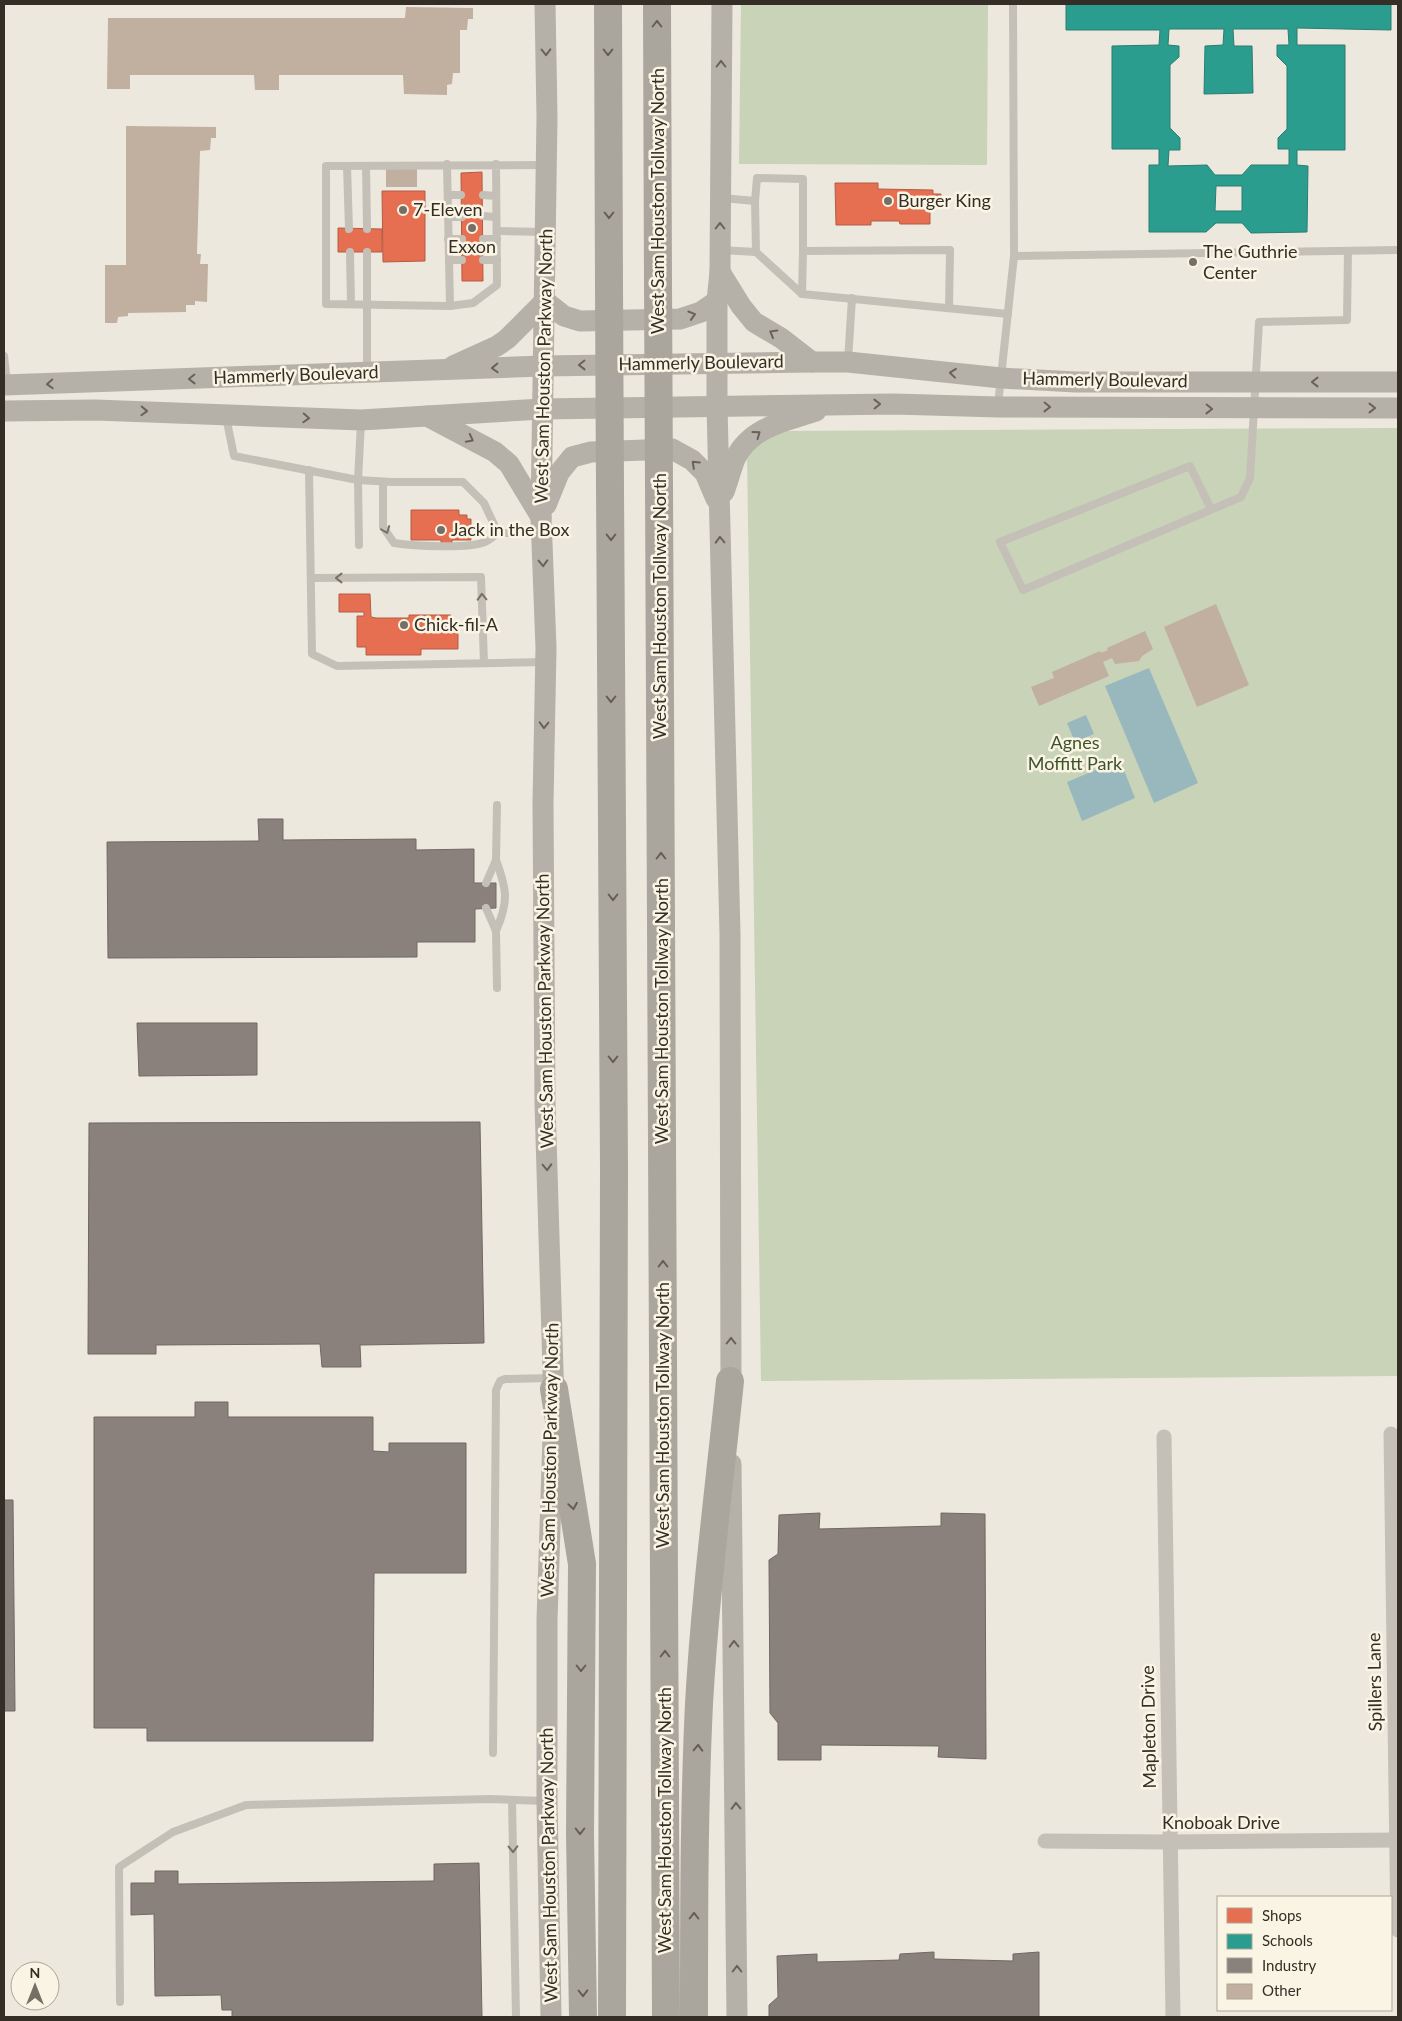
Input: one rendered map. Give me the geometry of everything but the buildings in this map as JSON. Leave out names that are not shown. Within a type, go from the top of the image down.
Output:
[{"type":"highway","points":[[608,4],[614,1159],[612,2017]]},
{"type":"highway","name":"West Sam Houston Tollway North","points":[[657,4],[666,2017]]},
{"type":"highway","points":[[694,2017],[694,1867],[699,1704],[709,1583],[730,1381]]},
{"type":"highway","points":[[554,1383],[582,1564],[580,1834],[583,2017]]},
{"type":"main road","name":"West Sam Houston Parkway North","points":[[545,4],[546,232],[542,409],[542,525],[545,662],[543,803],[545,1104],[554,1383],[547,1620],[547,1801],[552,2017]]},
{"type":"main road","points":[[722,4],[717,406],[730,934],[730,1381],[737,2017]]},
{"type":"main road","points":[[720,272],[741,306],[754,322],[781,338],[812,362]]},
{"type":"main road","points":[[445,370],[497,346],[515,332],[545,300],[564,316],[580,321],[680,319],[701,312],[717,300]]},
{"type":"main road","name":"Hammerly Boulevard","points":[[5,386],[544,366],[718,362],[848,362],[1001,378],[1076,382],[1398,382]]},
{"type":"main road","points":[[719,506],[736,457],[752,437],[767,427],[839,404]]},
{"type":"main road","name":"Hammerly Boulevard","points":[[4,411],[95,410],[361,420],[542,409],[839,404],[1253,409],[1398,408]]},
{"type":"main road","points":[[427,416],[495,452],[508,464],[542,525]]},
{"type":"main road","points":[[542,525],[559,473],[572,457],[591,452],[672,449],[692,460],[704,473],[719,506]]},
{"type":"street","name":"Spillers Lane","points":[[1391,1434],[1398,1930]]},
{"type":"street","name":"Mapleton Drive","points":[[1164,1437],[1173,2017]]},
{"type":"street","name":"Knoboak Drive","points":[[1045,1841],[1397,1840]]},
{"type":"lane","points":[[998,407],[1014,256],[1013,4]]},
{"type":"lane","points":[[496,164],[497,284],[473,303],[450,306],[326,304],[326,166],[447,164],[496,164],[546,164]]},
{"type":"lane","points":[[447,164],[450,306]]},
{"type":"lane","points":[[347,166],[349,229]]},
{"type":"lane","points":[[366,166],[367,229]]},
{"type":"lane","points":[[756,252],[755,201],[757,178],[803,179],[802,294]]},
{"type":"lane","points":[[448,195],[461,195]]},
{"type":"lane","points":[[483,195],[496,196]]},
{"type":"lane","points":[[720,198],[755,201]]},
{"type":"lane","points":[[448,217],[462,216]]},
{"type":"lane","points":[[483,216],[496,217]]},
{"type":"lane","points":[[497,230],[546,232]]},
{"type":"lane","points":[[448,239],[462,239]]},
{"type":"lane","points":[[483,239],[497,240]]},
{"type":"lane","points":[[720,250],[756,252],[802,294],[1008,314]]},
{"type":"lane","points":[[803,251],[950,250],[949,308]]},
{"type":"lane","points":[[1014,256],[1398,250]]},
{"type":"lane","points":[[1211,509],[1190,466],[1000,542],[1023,590],[1241,497],[1250,478],[1259,322],[1347,320],[1348,251]]},
{"type":"lane","points":[[350,252],[351,304]]},
{"type":"lane","points":[[367,252],[367,372]]},
{"type":"lane","points":[[449,260],[462,260]]},
{"type":"lane","points":[[483,260],[497,260]]},
{"type":"lane","points":[[848,362],[852,298]]},
{"type":"lane","points":[[4,356],[5,386]]},
{"type":"lane","points":[[225,414],[234,456],[358,480],[383,482],[463,482],[484,503],[498,533]]},
{"type":"lane","points":[[359,545],[358,480],[361,420]]},
{"type":"lane","points":[[309,470],[312,654],[337,666],[545,662]]},
{"type":"lane","points":[[383,482],[383,527],[394,543],[472,545],[485,542],[498,533],[542,525]]},
{"type":"lane","points":[[311,578],[482,577],[484,663]]},
{"type":"lane","points":[[496,931],[505,910],[505,884],[496,860],[497,805]]},
{"type":"lane","points":[[486,883],[496,860]]},
{"type":"lane","points":[[486,908],[496,931],[497,988]]},
{"type":"lane","points":[[493,1753],[496,1390],[500,1381],[505,1379],[554,1383]]},
{"type":"lane","points":[[512,1800],[516,2017]]},
{"type":"lane","points":[[120,2002],[119,1867],[173,1832],[246,1805],[547,1801]]},
{"type":"green space","points":[[741,4],[988,4],[987,165],[739,164]]},
{"type":"green space","name":"Agnes Moffitt Park","points":[[1398,428],[1398,1376],[761,1381],[747,454],[777,431]]},
{"type":"water","points":[[1149,668],[1198,783],[1154,803],[1105,686]]},
{"type":"water","points":[[1086,715],[1094,734],[1075,742],[1067,723]]},
{"type":"water","points":[[1120,760],[1135,798],[1082,821],[1067,782]]},
{"type":"place","name":"Burger King","points":[[888,201]]},
{"type":"place","name":"7-Eleven","points":[[403,210]]},
{"type":"place","name":"Exxon","points":[[472,228]]},
{"type":"place","name":"The Guthrie Center","points":[[1193,262]]},
{"type":"place","name":"Jack in the Box","points":[[441,530]]},
{"type":"place","name":"Chick-fil-A","points":[[404,625]]}]
